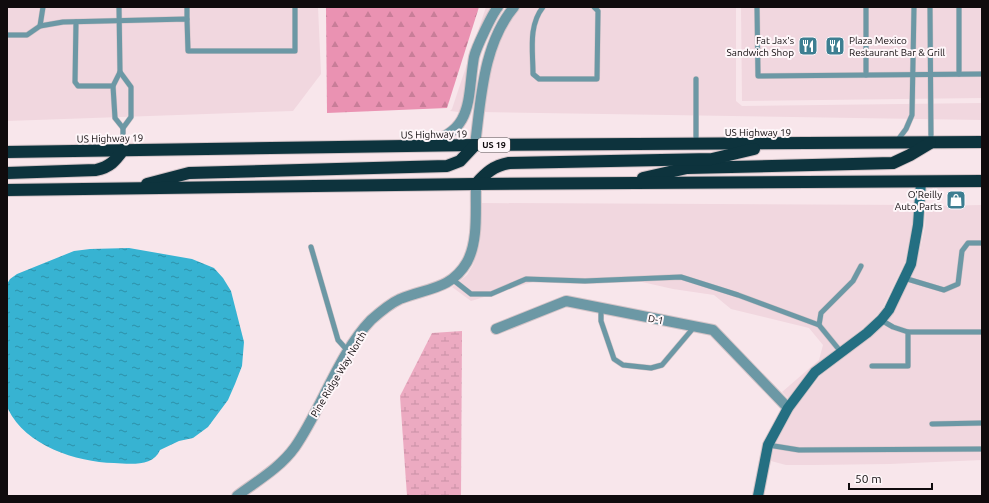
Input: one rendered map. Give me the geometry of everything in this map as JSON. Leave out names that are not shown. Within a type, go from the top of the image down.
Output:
[{"type":"highway","points":[[621,183],[687,168],[893,163],[910,155],[931,142]]},
{"type":"highway","name":"US Highway 19","points":[[7,152],[411,146],[895,144],[982,142]]},
{"type":"highway","points":[[476,184],[486,172],[497,165],[508,163],[712,159],[772,144]]},
{"type":"highway","points":[[129,188],[189,173],[447,166],[460,161],[475,146]]},
{"type":"highway","points":[[7,173],[96,170],[107,168],[114,162],[123,150]]},
{"type":"highway","points":[[7,190],[476,184],[982,181]]},
{"type":"street","points":[[411,146],[430,142],[446,135],[461,123],[467,113],[475,55],[498,7]]},
{"type":"street","points":[[475,146],[487,60],[508,14],[514,7]]},
{"type":"street","points":[[758,496],[768,445],[788,408],[815,372],[867,333],[889,310],[911,264],[918,225],[921,182]]},
{"type":"street","name":"Pine Ridge Way North","points":[[237,496],[279,465],[295,447],[348,352],[370,322],[385,308],[400,299],[442,286],[452,279],[467,262],[474,243],[476,184]]},
{"type":"street","name":"D-1","points":[[496,329],[566,301],[713,330],[788,408]]},
{"type":"lane","points":[[40,26],[43,7]]},
{"type":"lane","points":[[119,7],[118,21],[120,72],[113,86],[115,118],[123,128]]},
{"type":"lane","points":[[187,7],[188,51],[295,51],[295,7]]},
{"type":"lane","points":[[543,7],[534,21],[532,34],[533,74],[539,79],[597,79],[598,11],[594,7]]},
{"type":"lane","points":[[757,7],[758,76],[982,74]]},
{"type":"lane","points":[[866,7],[866,75]]},
{"type":"lane","points":[[895,144],[906,129],[912,115],[914,7]]},
{"type":"lane","points":[[930,7],[931,142]]},
{"type":"lane","points":[[959,7],[959,74]]},
{"type":"lane","points":[[7,35],[27,35],[40,26],[63,22],[187,19]]},
{"type":"lane","points":[[76,22],[76,82],[78,86],[113,86]]},
{"type":"lane","points":[[120,72],[131,87],[131,117],[123,128],[123,150]]},
{"type":"lane","points":[[696,79],[696,144]]},
{"type":"lane","points":[[904,278],[944,290],[958,284],[962,251],[968,243],[982,243]]},
{"type":"lane","points":[[311,247],[338,340],[348,352]]},
{"type":"lane","points":[[819,325],[821,314],[853,281],[861,266]]},
{"type":"lane","points":[[452,279],[471,294],[491,294],[526,279],[585,281],[681,277],[738,295],[819,325],[841,352]]},
{"type":"lane","points":[[601,308],[601,321],[614,359],[623,365],[651,368],[662,365],[695,326]]},
{"type":"lane","points":[[881,320],[893,327],[908,332],[982,332]]},
{"type":"lane","points":[[872,366],[908,366],[908,332]]},
{"type":"lane","points":[[932,424],[982,423]]},
{"type":"lane","points":[[768,445],[799,450],[982,448]]},
{"type":"shaded area","points":[[7,7],[318,7],[321,74],[293,111],[7,121]]},
{"type":"shaded area","points":[[486,7],[498,7],[475,55],[467,113],[450,111],[452,109]]},
{"type":"shaded area","points":[[514,7],[736,7],[736,101],[742,106],[982,103],[982,120],[481,112],[487,58]]},
{"type":"shaded area","points":[[741,7],[982,7],[982,98],[742,101]]},
{"type":"shaded area","points":[[482,203],[913,205],[912,225],[905,262],[883,307],[862,329],[811,368],[788,398],[782,392],[819,360],[823,345],[809,328],[731,309],[714,295],[673,289],[642,282],[542,279],[471,301],[452,287],[467,275],[473,265],[480,243]]},
{"type":"shaded area","points":[[982,205],[982,460],[890,464],[814,465],[786,465],[771,461],[774,446],[793,411],[820,376],[871,337],[886,324],[894,313],[917,264],[925,226],[926,206]]},
{"type":"green space","points":[[326,7],[479,7],[447,108],[327,113]]},
{"type":"green space","points":[[462,331],[461,496],[407,496],[400,396],[432,333]]},
{"type":"water","points":[[129,248],[192,259],[214,268],[223,278],[231,291],[244,342],[242,366],[228,400],[208,427],[193,438],[179,441],[160,450],[157,455],[147,462],[127,464],[99,462],[54,450],[39,442],[16,422],[8,409],[6,399],[7,284],[10,279],[17,274],[74,251]]},
{"type":"place","name":"Fat Jax's Sandwich Shop","points":[[808,46]]},
{"type":"place","name":"Plaza Mexico Restaurant Bar & Grill","points":[[835,46]]},
{"type":"place","name":"O'Reilly Auto Parts","points":[[956,200]]}]
